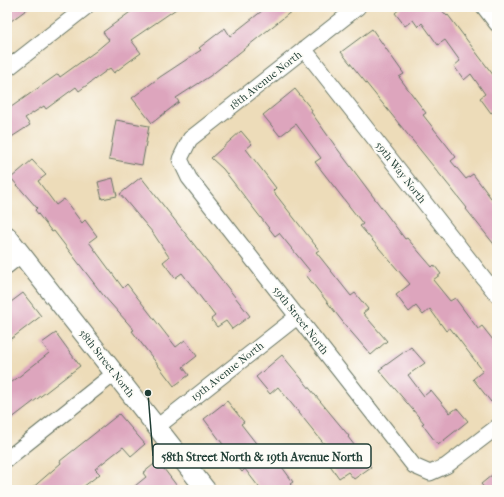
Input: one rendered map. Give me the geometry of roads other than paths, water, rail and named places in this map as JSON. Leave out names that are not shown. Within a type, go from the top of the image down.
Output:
[{"type":"street","points":[[7,69],[86,7]]},
{"type":"street","name":"18th Avenue North","points":[[180,159],[190,139],[358,7]]},
{"type":"street","points":[[484,7],[497,24]]},
{"type":"street","name":"59th Way North","points":[[304,49],[497,295]]},
{"type":"street","name":"59th Street North","points":[[180,159],[189,178],[414,466],[430,473],[446,466],[497,427]]},
{"type":"street","name":"58th Street North","points":[[7,236],[14,260],[115,373],[206,490]]},
{"type":"street","name":"19th Avenue North","points":[[157,426],[298,316]]},
{"type":"street","points":[[7,458],[115,373]]},
{"type":"place","name":"58th Street North & 19th Avenue North","points":[[148,393]]}]
